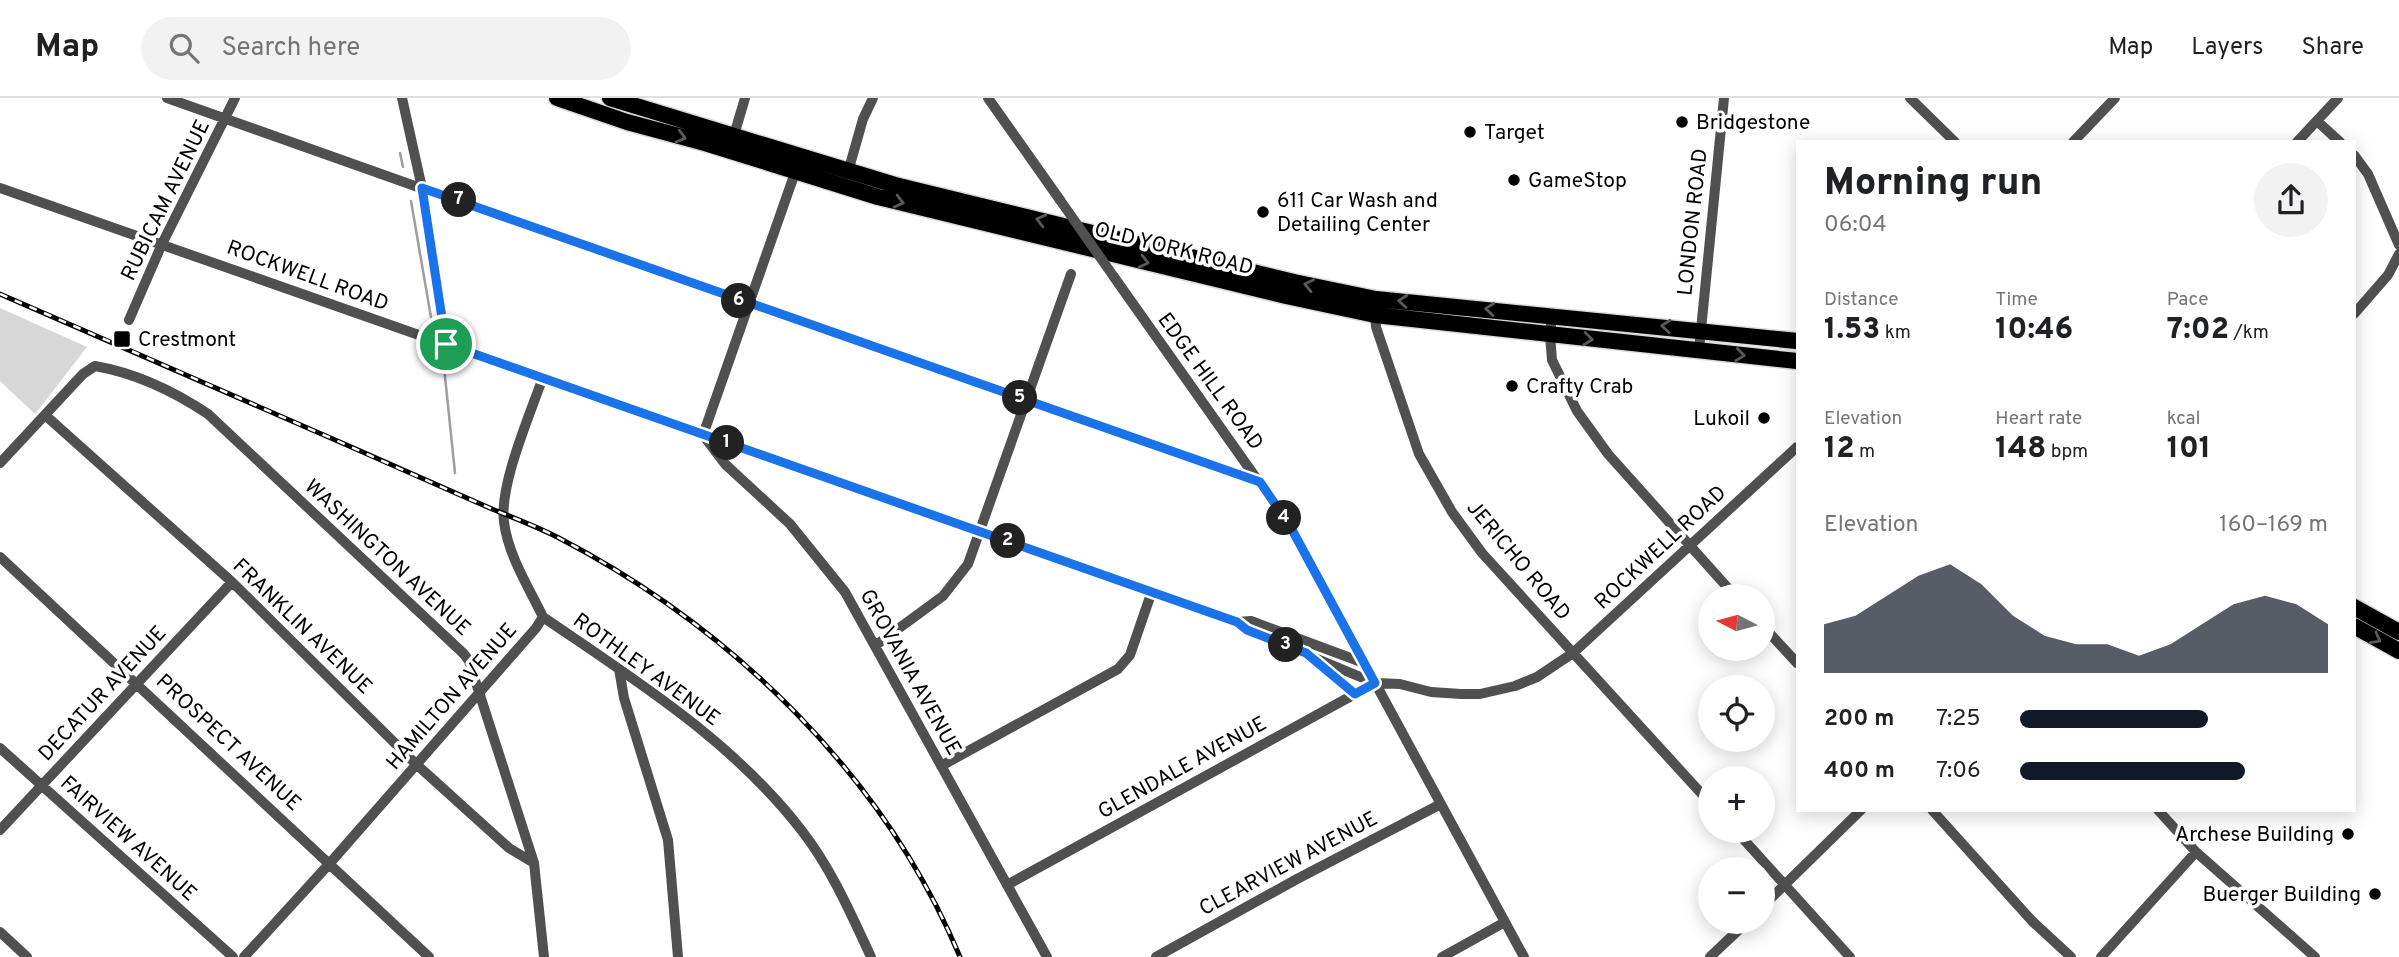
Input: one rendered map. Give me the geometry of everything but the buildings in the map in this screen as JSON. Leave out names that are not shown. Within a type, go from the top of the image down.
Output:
[{"type":"highway","name":"OLD YORK ROAD","points":[[557,98],[627,122],[732,144]]},
{"type":"highway","name":"OLD YORK ROAD","points":[[610,98],[732,144],[798,165],[878,197],[1286,296],[1376,307],[1550,335],[1796,361]]},
{"type":"highway","name":"OLD YORK ROAD","points":[[798,165],[848,172],[1294,282],[1376,307],[1552,315],[1796,341]]},
{"type":"highway","points":[[2356,608],[2399,632]]},
{"type":"highway","points":[[2356,627],[2399,651]]},
{"type":"street","points":[[167,98],[1260,482]]},
{"type":"street","name":"RUBICAM AVENUE","points":[[129,320],[162,244],[235,98]]},
{"type":"street","points":[[402,98],[422,188],[446,344]]},
{"type":"street","points":[[732,144],[745,98]]},
{"type":"street","points":[[848,172],[863,119],[873,98]]},
{"type":"street","name":"EDGE HILL ROAD","points":[[988,98],[1290,526],[1524,957]]},
{"type":"street","name":"LONDON ROAD","points":[[1699,350],[1724,98]]},
{"type":"street","points":[[1910,98],[1953,140]]},
{"type":"street","points":[[2075,140],[2115,98]]},
{"type":"street","points":[[2299,140],[2338,98]]},
{"type":"street","points":[[2317,121],[2338,140]]},
{"type":"street","points":[[2356,158],[2368,174],[2399,245]]},
{"type":"street","points":[[703,435],[798,165]]},
{"type":"street","name":"ROCKWELL ROAD","points":[[0,188],[1152,591],[1237,622],[1247,630],[1375,683],[1387,682],[1431,692],[1480,695],[1515,686],[1537,677],[1573,653],[1796,448]]},
{"type":"street","points":[[2356,312],[2388,275],[2399,254]]},
{"type":"street","points":[[876,645],[943,596],[968,564],[1071,274]]},
{"type":"street","name":"JERICHO ROAD","points":[[1376,307],[1376,327],[1419,454],[1452,512],[1482,553],[1698,790]]},
{"type":"street","points":[[1552,315],[1552,360],[1577,411],[1608,454],[1724,584]]},
{"type":"street","name":"WASHINGTON AVENUE","points":[[45,415],[83,374],[95,366],[117,370],[187,401],[208,414],[464,654],[469,661],[534,863],[544,957]]},
{"type":"street","name":"HAMILTON AVENUE","points":[[244,957],[330,863],[543,618],[513,554],[504,526],[503,507],[504,494],[543,377]]},
{"type":"street","points":[[0,463],[45,415]]},
{"type":"street","name":"FRANKLIN AVENUE","points":[[45,415],[232,582],[416,764],[509,848],[534,863]]},
{"type":"street","name":"GROVANIA AVENUE","points":[[703,435],[725,464],[790,524],[845,592],[1047,957]]},
{"type":"street","name":"PROSPECT AVENUE","points":[[0,557],[429,957]]},
{"type":"street","name":"DECATUR AVENUE","points":[[0,830],[232,582]]},
{"type":"street","points":[[941,766],[1118,669],[1130,655],[1152,591]]},
{"type":"street","name":"ROTHLEY AVENUE","points":[[543,618],[688,720],[770,793],[817,854],[843,898],[871,957]]},
{"type":"street","name":"ROCKWELL ROAD","points":[[1237,622],[1251,621],[1364,663]]},
{"type":"street","points":[[1775,639],[1796,662]]},
{"type":"street","name":"ROCKWELL ROAD","points":[[1306,653],[1355,694]]},
{"type":"street","points":[[619,669],[624,698],[668,840],[678,957]]},
{"type":"street","name":"GLENDALE AVENUE","points":[[1007,885],[1375,683]]},
{"type":"street","name":"FAIRVIEW AVENUE","points":[[0,748],[233,957]]},
{"type":"street","name":"CLEARVIEW AVENUE","points":[[1156,957],[1297,878],[1440,805]]},
{"type":"street","points":[[1775,894],[1859,812]]},
{"type":"street","points":[[1934,812],[2032,921],[2071,957]]},
{"type":"street","points":[[2160,812],[2196,852],[2315,957]]},
{"type":"street","points":[[1747,843],[1850,957]]},
{"type":"street","points":[[2101,957],[2196,852]]},
{"type":"street","points":[[1442,957],[1505,922]]},
{"type":"street","points":[[0,932],[27,957]]},
{"type":"street","points":[[1710,957],[1734,934]]},
{"type":"shaded area","points":[[0,308],[87,347],[35,414],[0,381]]},
{"type":"waterway","points":[[400,153],[403,167]]},
{"type":"waterway","points":[[411,201],[432,323]]},
{"type":"waterway","points":[[444,367],[455,473]]},
{"type":"railway","points":[[0,294],[551,534],[623,574],[684,616],[742,662],[796,713],[845,768],[890,827],[928,890],[960,957]]},
{"type":"place","name":"Bridgestone","points":[[1682,122]]},
{"type":"place","name":"Target","points":[[1470,132]]},
{"type":"place","name":"GameStop","points":[[1514,180]]},
{"type":"place","name":"611 Car Wash and Detailing Center","points":[[1263,212]]},
{"type":"place","name":"Crestmont","points":[[122,339]]},
{"type":"place","name":"Crafty Crab","points":[[1512,386]]},
{"type":"place","name":"Lukoil","points":[[1764,418]]},
{"type":"place","name":"Archese Building","points":[[2348,834]]},
{"type":"place","name":"Buerger Building","points":[[2375,894]]},
{"type":"route","points":[[422,188],[1260,482],[1290,526],[1375,683],[1355,694],[1306,653],[1247,630],[1237,622],[446,344],[422,188]]}]
